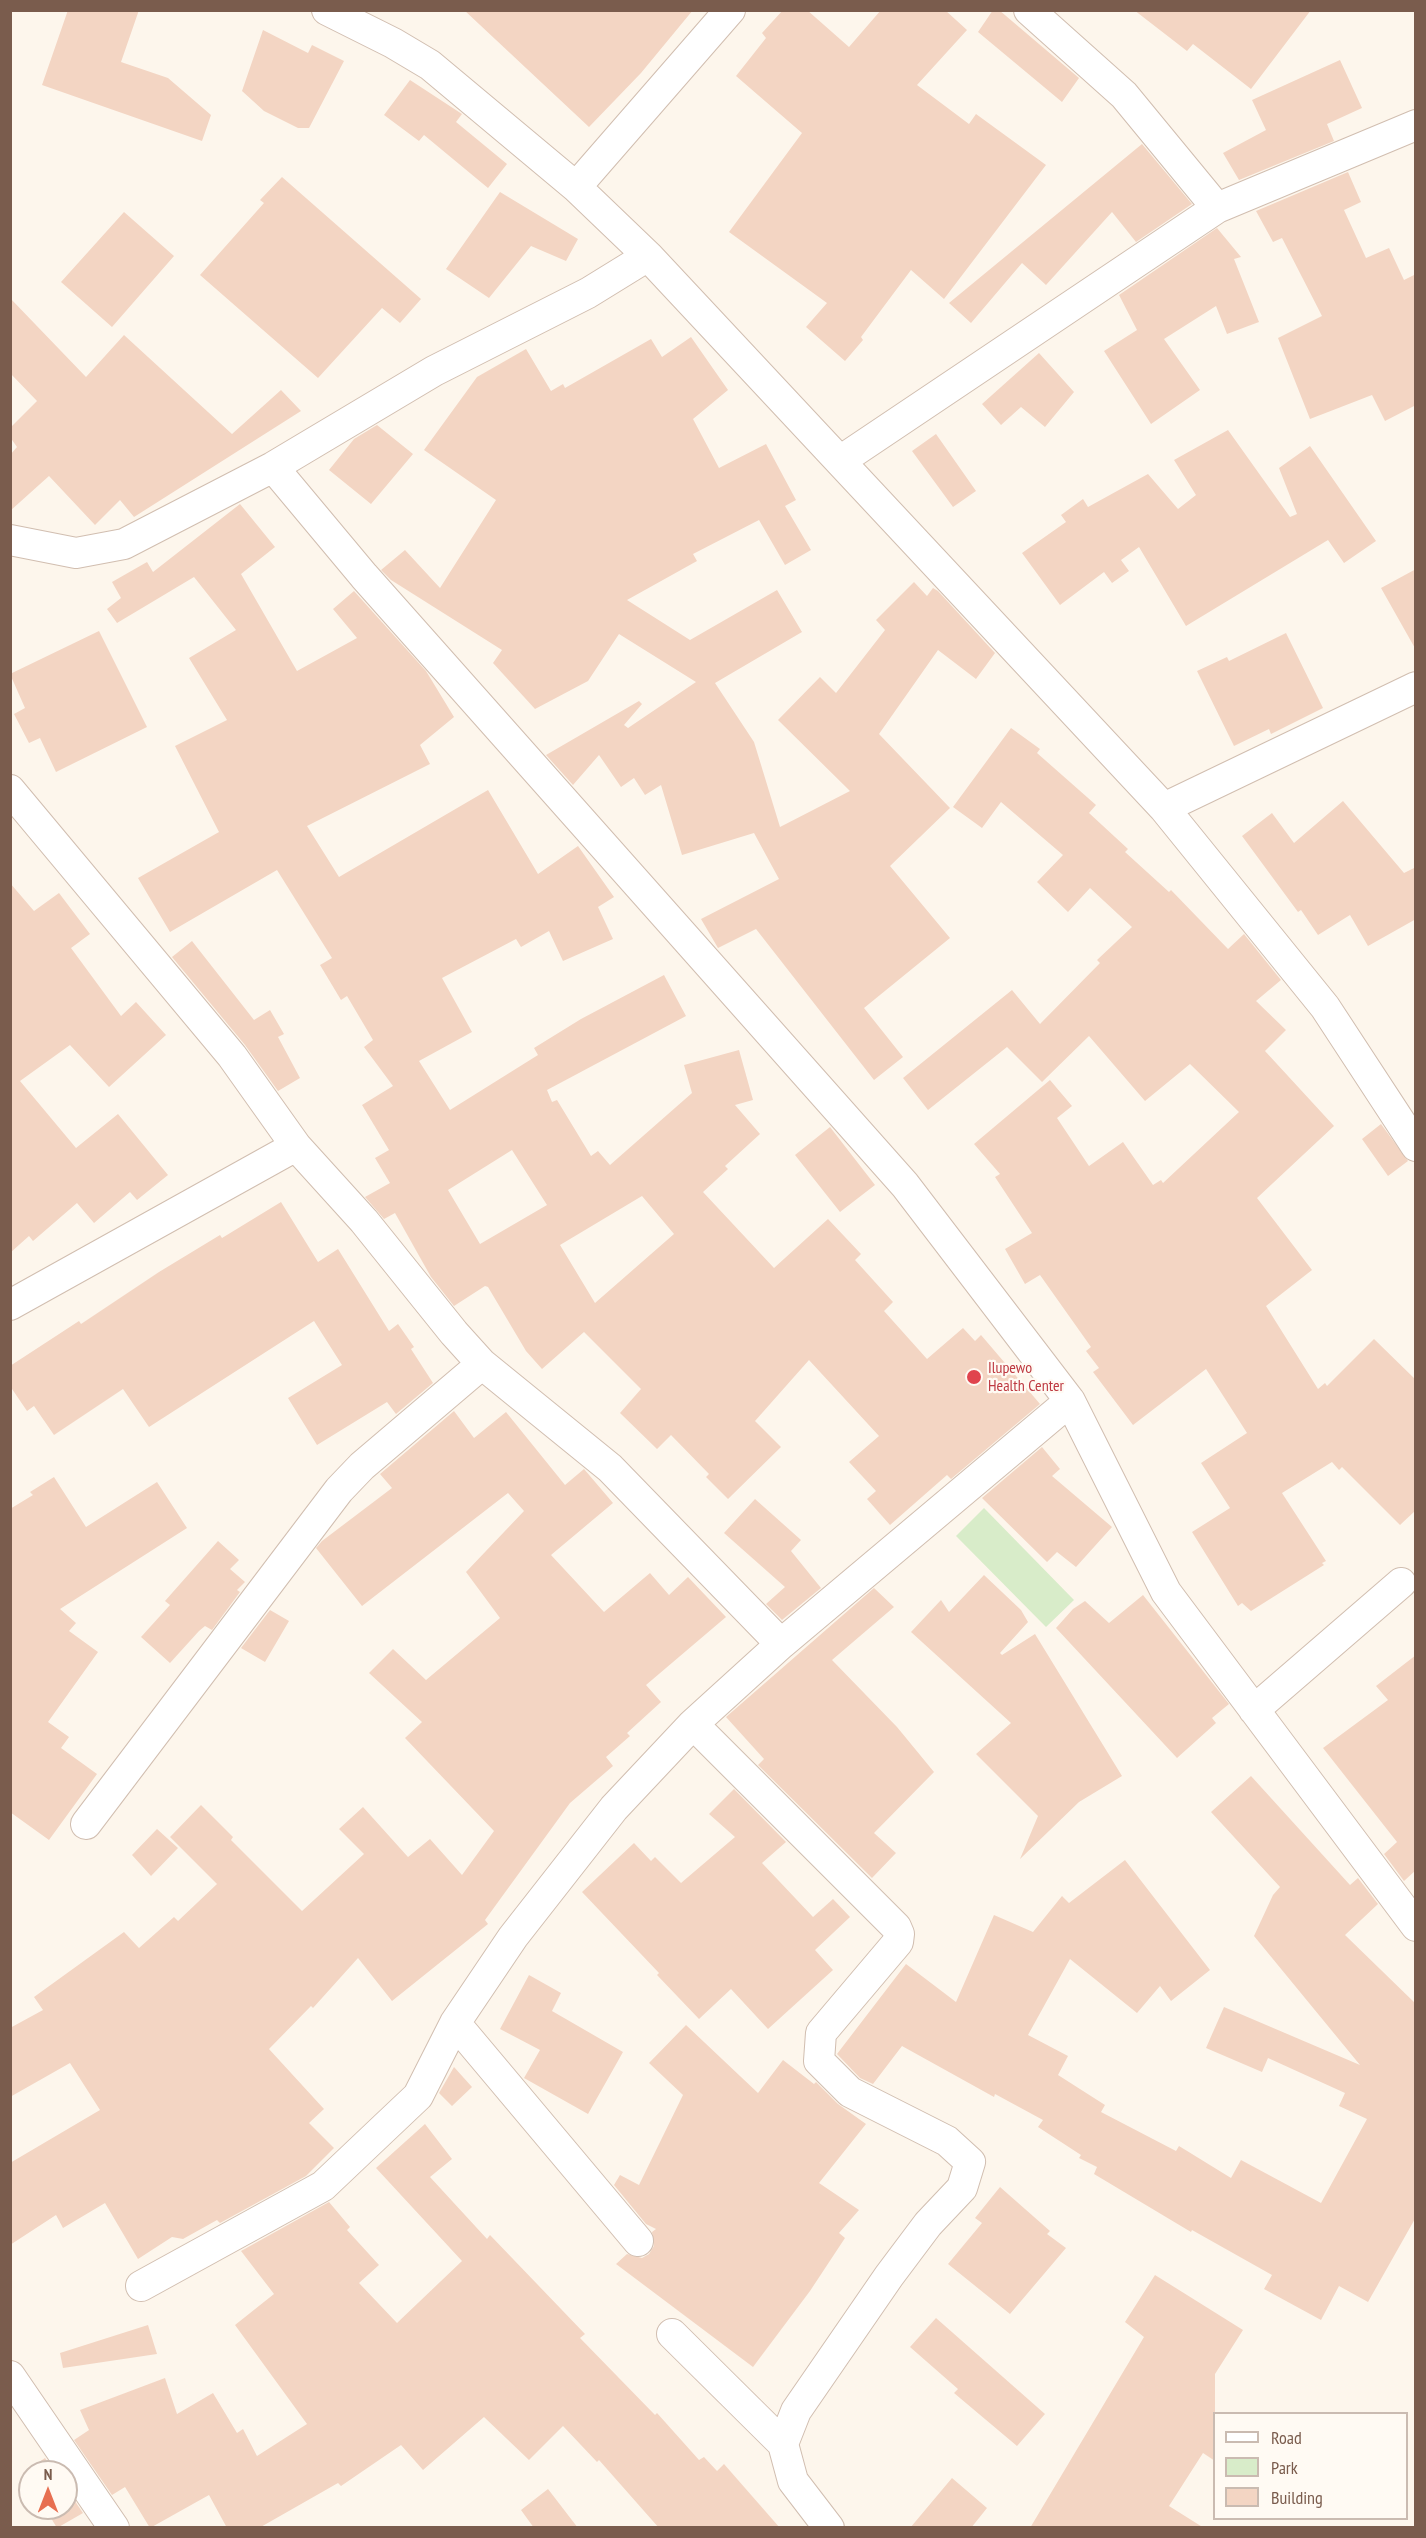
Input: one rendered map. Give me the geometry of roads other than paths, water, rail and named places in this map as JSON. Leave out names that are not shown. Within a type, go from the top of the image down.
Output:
[{"type":"street","points":[[327,10],[393,43],[430,65],[576,187],[648,256],[1164,808],[1325,1008],[1416,1146]]},
{"type":"street","points":[[576,187],[730,10]]},
{"type":"street","points":[[1029,10],[1124,95],[1217,208]]},
{"type":"street","points":[[840,461],[1217,208],[1416,125]]},
{"type":"street","points":[[10,540],[76,553],[124,544],[273,467],[434,371],[588,293],[648,256]]},
{"type":"street","points":[[273,467],[364,576],[905,1185],[1070,1401],[1166,1592],[1416,1926]]},
{"type":"street","points":[[1164,808],[1416,687]]},
{"type":"street","points":[[10,790],[231,1056],[296,1146],[364,1221],[431,1307],[483,1364],[610,1468],[781,1644]]},
{"type":"street","points":[[10,1305],[296,1146]]},
{"type":"street","points":[[86,1824],[339,1490],[362,1466],[483,1364]]},
{"type":"street","points":[[141,2286],[324,2186],[418,2096],[455,2023],[513,1937],[614,1808],[693,1724],[781,1644],[1070,1401]]},
{"type":"street","points":[[1254,1710],[1401,1583]]},
{"type":"street","points":[[693,1724],[896,1927],[898,1942],[821,2033],[819,2061],[850,2092],[947,2140],[970,2162],[962,2188],[928,2224],[889,2276],[796,2411],[783,2444]]},
{"type":"street","points":[[455,2023],[638,2241]]},
{"type":"street","points":[[672,2334],[783,2444],[793,2481],[829,2528]]},
{"type":"street","points":[[10,2376],[114,2528]]},
{"type":"place","name":"Ilupewo Health Center","points":[[974,1377]]}]
